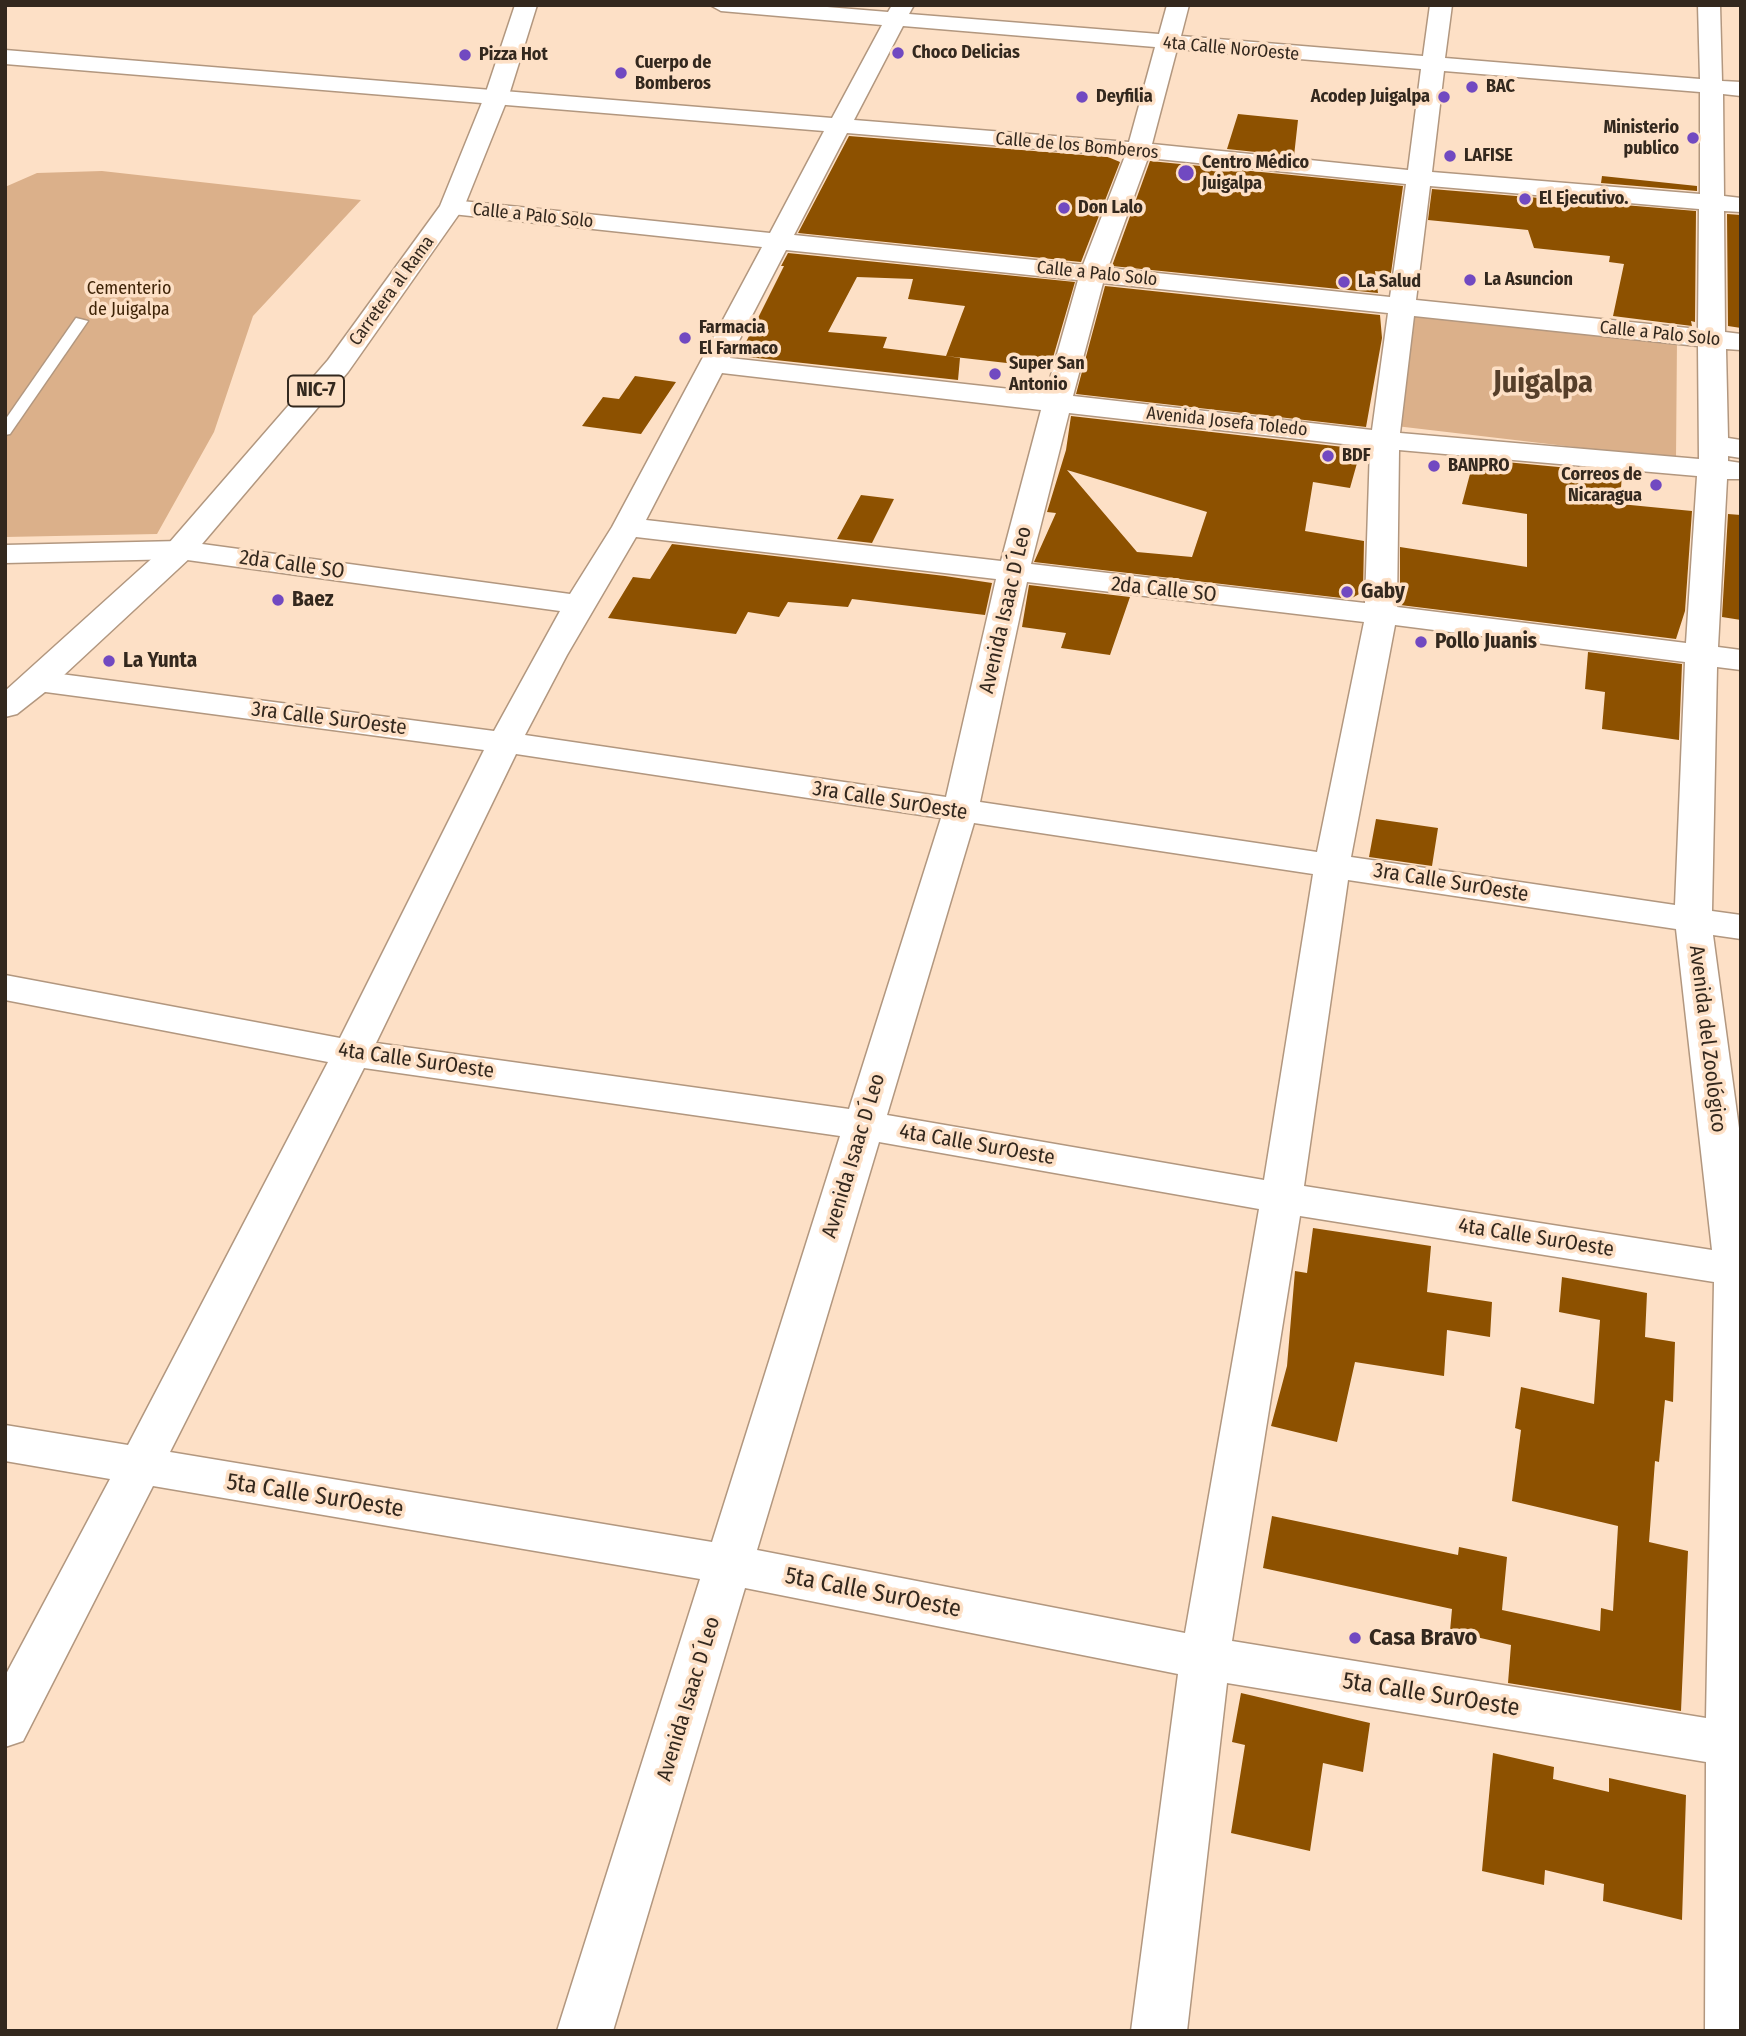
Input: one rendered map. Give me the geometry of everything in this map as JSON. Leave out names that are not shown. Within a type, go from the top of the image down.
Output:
[{"type":"main road","name":"Carretera al Rama","points":[[5,707],[38,681],[180,550],[338,366],[452,207],[496,95],[526,5]]},
{"type":"main road","name":"4ta Calle NorOeste","points":[[721,5],[901,13],[1168,43],[1741,89]]},
{"type":"main road","name":"Avenida Isaac D´Leo","points":[[585,2031],[731,1565],[960,812],[1013,573],[1058,403],[1093,274],[1139,150],[1178,5]]},
{"type":"main road","points":[[1159,2031],[1205,1658],[1282,1198],[1332,865],[1381,614],[1385,440],[1441,5]]},
{"type":"main road","name":"Avenida del Zoológico","points":[[1709,5],[1713,87],[1710,339],[1727,458],[1721,657],[1693,920],[1738,1270],[1733,2031]]},
{"type":"main road","points":[[5,1725],[141,1467],[352,1053],[503,742],[577,604],[627,527],[776,241],[901,13]]},
{"type":"main road","name":"Calle de los Bomberos","points":[[5,57],[496,95],[1741,205]]},
{"type":"main road","name":"Calle a Palo Solo","points":[[452,207],[1741,342]]},
{"type":"main road","name":"Avenida Josefa Toledo","points":[[714,364],[1385,440],[1727,458]]},
{"type":"main road","name":"2da Calle SO","points":[[627,527],[1381,614],[1721,657]]},
{"type":"main road","name":"2da Calle SO","points":[[5,554],[180,550],[577,604]]},
{"type":"main road","name":"3ra Calle SurOeste","points":[[38,681],[503,742],[1741,927]]},
{"type":"main road","name":"4ta Calle SurOeste","points":[[5,987],[352,1053],[863,1125],[1282,1198],[1738,1270]]},
{"type":"main road","name":"5ta Calle SurOeste","points":[[5,1443],[731,1565],[1205,1658],[1736,1745]]},
{"type":"lane","points":[[5,431],[81,321]]},
{"type":"green space","name":"Cementerio de Juigalpa","points":[[102,171],[361,200],[253,316],[214,432],[157,534],[5,537],[5,187],[37,173]]},
{"type":"green space","points":[[1416,310],[1677,339],[1676,459],[1396,426]]},
{"type":"building","points":[[1238,114],[1298,120],[1294,156],[1227,149]]},
{"type":"building","points":[[849,136],[1108,157],[1120,162],[1081,262],[798,233]]},
{"type":"building","points":[[1150,161],[1403,186],[1391,273],[1375,271],[1378,293],[1112,266]]},
{"type":"building","points":[[1602,176],[1697,186],[1697,191],[1601,183]]},
{"type":"building","points":[[1432,189],[1696,211],[1695,322],[1691,321],[1692,326],[1613,316],[1624,264],[1609,262],[1610,256],[1534,248],[1528,230],[1428,220]]},
{"type":"building","points":[[1727,214],[1741,215],[1741,328],[1728,326]]},
{"type":"building","points":[[788,253],[1075,282],[1050,368],[946,356],[960,358],[958,380],[739,356],[784,266],[781,266]],"holes":[[[857,277],[913,279],[908,299],[965,306],[946,356],[883,348],[887,337],[828,332]]]},
{"type":"building","points":[[1105,286],[1380,315],[1382,338],[1366,427],[1076,394]]},
{"type":"building","points":[[635,376],[676,382],[641,434],[582,426],[603,397],[619,399]]},
{"type":"building","points":[[1071,416],[1361,449],[1350,488],[1313,482],[1305,531],[1364,541],[1363,592],[1350,599],[1034,562],[1056,513],[1047,512],[1066,450]],"holes":[[[1067,470],[1207,512],[1192,557],[1137,552]]]},
{"type":"building","points":[[1474,459],[1622,473],[1620,504],[1692,511],[1685,611],[1676,639],[1400,605],[1400,547],[1527,567],[1527,514],[1462,504]]},
{"type":"building","points":[[861,495],[894,499],[872,543],[837,539]]},
{"type":"building","points":[[1728,514],[1741,515],[1741,620],[1722,617]]},
{"type":"building","points":[[672,544],[992,583],[985,615],[852,599],[848,607],[788,602],[779,617],[748,612],[736,634],[608,618],[633,577],[650,579]]},
{"type":"building","points":[[1029,585],[1130,597],[1110,655],[1061,648],[1066,633],[1022,627]]},
{"type":"building","points":[[1588,652],[1682,664],[1679,740],[1602,729],[1605,692],[1585,689]]},
{"type":"building","points":[[1376,819],[1438,828],[1432,866],[1369,857]]},
{"type":"building","points":[[1313,1228],[1431,1246],[1427,1292],[1492,1302],[1490,1337],[1447,1330],[1444,1376],[1355,1362],[1337,1442],[1271,1426],[1287,1366],[1295,1271],[1307,1273]]},
{"type":"building","points":[[1562,1277],[1647,1293],[1645,1337],[1675,1342],[1673,1402],[1665,1400],[1659,1462],[1655,1461],[1649,1542],[1688,1551],[1681,1711],[1508,1683],[1511,1645],[1450,1631],[1452,1609],[1263,1568],[1272,1516],[1458,1555],[1459,1547],[1507,1557],[1502,1610],[1600,1631],[1601,1608],[1613,1611],[1618,1526],[1512,1501],[1521,1430],[1515,1428],[1521,1387],[1594,1404],[1600,1320],[1559,1312]]},
{"type":"building","points":[[1241,1693],[1370,1723],[1363,1772],[1323,1763],[1310,1851],[1231,1833],[1245,1745],[1232,1742]]},
{"type":"building","points":[[1493,1753],[1554,1767],[1553,1779],[1609,1792],[1609,1778],[1686,1795],[1682,1920],[1603,1901],[1604,1884],[1545,1870],[1544,1885],[1482,1871]]},
{"type":"place","name":"Choco Delicias","points":[[898,53]]},
{"type":"place","name":"Pizza Hot","points":[[465,55]]},
{"type":"place","name":"Cuerpo de Bomberos","points":[[621,73]]},
{"type":"place","name":"BAC","points":[[1472,87]]},
{"type":"place","name":"Deyfilia","points":[[1082,97]]},
{"type":"place","name":"Acodep Juigalpa","points":[[1444,97]]},
{"type":"place","name":"Ministerio publico","points":[[1693,138]]},
{"type":"place","name":"LAFISE","points":[[1450,156]]},
{"type":"place","name":"Centro Médico Juigalpa","points":[[1186,173]]},
{"type":"place","name":"El Ejecutivo.","points":[[1525,199]]},
{"type":"place","name":"Don Lalo","points":[[1064,208]]},
{"type":"place","name":"La Asuncion","points":[[1470,280]]},
{"type":"place","name":"La Salud","points":[[1344,282]]},
{"type":"place","name":"Farmacia El Farmaco","points":[[685,338]]},
{"type":"place","name":"Super San Antonio","points":[[995,374]]},
{"type":"place","name":"BDF","points":[[1328,456]]},
{"type":"place","name":"BANPRO","points":[[1434,466]]},
{"type":"place","name":"Correos de Nicaragua","points":[[1656,485]]},
{"type":"place","name":"Gaby","points":[[1347,592]]},
{"type":"place","name":"Baez","points":[[278,600]]},
{"type":"place","name":"Pollo Juanis","points":[[1421,642]]},
{"type":"place","name":"La Yunta","points":[[109,661]]},
{"type":"place","name":"Casa Bravo","points":[[1355,1638]]},
{"type":"district","name":"Juigalpa","points":[[1543,384]]}]
